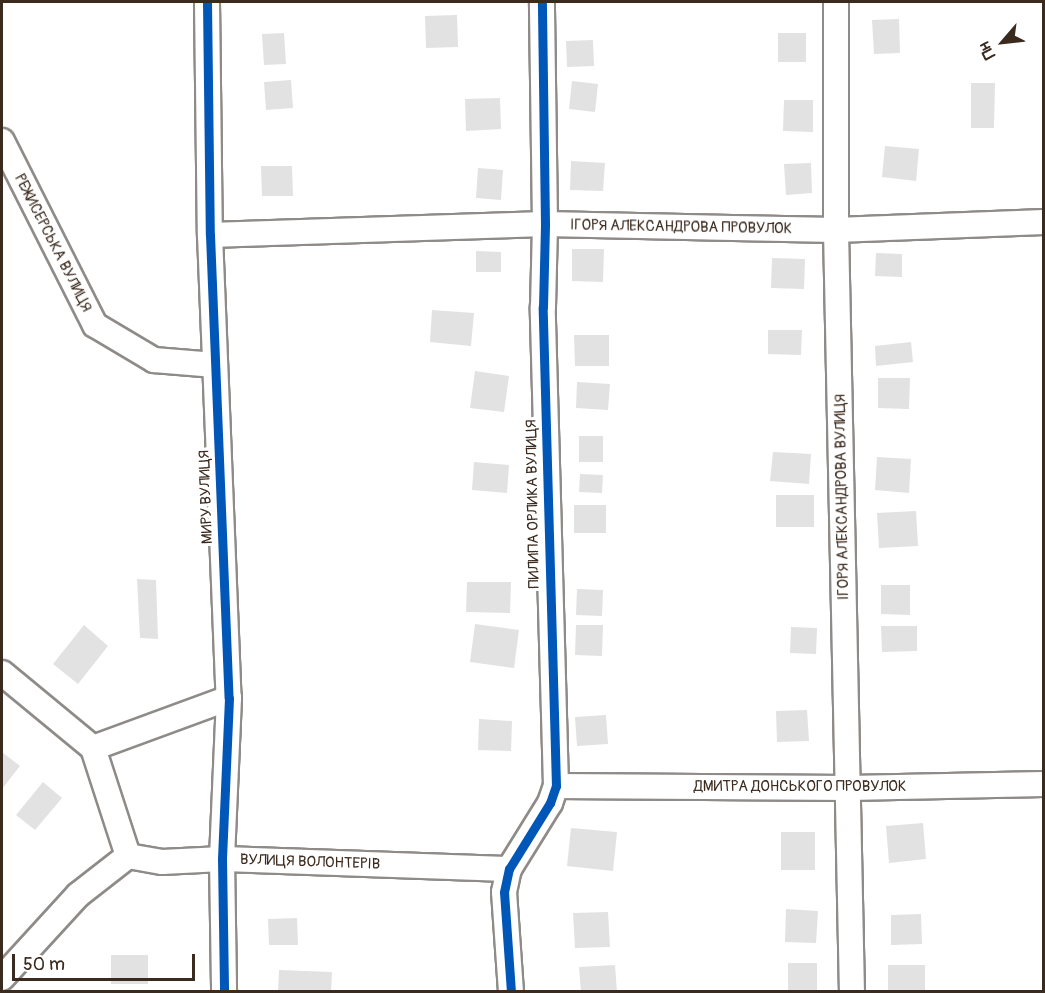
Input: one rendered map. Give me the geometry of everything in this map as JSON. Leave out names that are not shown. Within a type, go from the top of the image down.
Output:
[{"type":"street","name":"МИРУ ВУЛИЦЯ","points":[[207,2],[210,235],[229,698],[222,859],[224,992]]},
{"type":"street","name":"ПИЛИПА ОРЛИКА ВУЛИЦЯ","points":[[511,992],[504,892],[510,870],[550,803],[556,786],[544,348],[542,2]]},
{"type":"street","name":"ІГОРЯ АЛЕКСАНДРОВА ВУЛИЦЯ","points":[[836,2],[836,230],[852,992]]},
{"type":"street","name":"РЕЖИСЕРСЬКА ВУЛИЦЯ","points":[[2,141],[95,325],[154,360],[215,365]]},
{"type":"street","name":"ІГОРЯ АЛЕКСАНДРОВА ПРОВУЛОК","points":[[210,235],[545,224],[836,230],[1044,222]]},
{"type":"street","points":[[2,673],[93,748],[128,856],[78,895],[2,978]]},
{"type":"street","points":[[93,748],[229,698]]},
{"type":"street","name":"ДМИТРА ДОНСЬКОГО ПРОВУЛОК","points":[[556,786],[849,789],[1044,784]]},
{"type":"street","name":"ВУЛИЦЯ ВОЛОНТЕРІВ","points":[[128,856],[162,862],[222,859],[510,870]]},
{"type":"building","points":[[457,15],[458,47],[426,48],[425,16]]},
{"type":"building","points":[[899,19],[900,53],[874,54],[872,20]]},
{"type":"building","points":[[284,33],[286,64],[264,65],[262,34]]},
{"type":"building","points":[[778,33],[806,33],[806,62],[778,62]]},
{"type":"building","points":[[593,40],[594,66],[567,67],[566,41]]},
{"type":"building","points":[[291,80],[293,108],[266,110],[264,82]]},
{"type":"building","points":[[572,81],[598,84],[595,112],[569,109]]},
{"type":"building","points":[[971,83],[995,83],[994,128],[971,128]]},
{"type":"building","points":[[500,98],[501,129],[466,131],[465,99]]},
{"type":"building","points":[[784,100],[813,100],[813,132],[783,131]]},
{"type":"building","points":[[885,146],[919,149],[916,181],[882,177]]},
{"type":"building","points":[[571,161],[605,163],[603,191],[570,190]]},
{"type":"building","points":[[811,163],[812,193],[786,195],[784,164]]},
{"type":"building","points":[[261,166],[292,166],[293,196],[262,196]]},
{"type":"building","points":[[478,168],[503,170],[501,200],[476,198]]},
{"type":"building","points":[[572,249],[604,249],[603,282],[572,281]]},
{"type":"building","points":[[476,251],[501,252],[501,272],[476,272]]},
{"type":"building","points":[[876,253],[902,254],[902,277],[875,276]]},
{"type":"building","points":[[772,258],[805,259],[804,289],[771,288]]},
{"type":"building","points":[[432,310],[474,313],[471,346],[430,342]]},
{"type":"building","points":[[768,330],[802,330],[801,355],[768,354]]},
{"type":"building","points":[[574,335],[609,335],[609,366],[575,366]]},
{"type":"building","points":[[911,342],[913,362],[876,366],[875,346]]},
{"type":"building","points":[[475,371],[509,376],[504,412],[470,408]]},
{"type":"building","points":[[878,378],[910,378],[909,409],[878,408]]},
{"type":"building","points":[[577,382],[610,384],[608,410],[576,408]]},
{"type":"building","points":[[579,436],[603,436],[603,462],[579,462]]},
{"type":"building","points":[[773,452],[811,454],[809,484],[770,481]]},
{"type":"building","points":[[877,457],[911,459],[909,493],[875,490]]},
{"type":"building","points":[[474,462],[509,465],[507,493],[472,490]]},
{"type":"building","points":[[580,474],[603,475],[602,493],[579,492]]},
{"type":"building","points":[[776,495],[814,495],[814,527],[776,527]]},
{"type":"building","points":[[574,505],[606,505],[606,533],[574,533]]},
{"type":"building","points":[[916,511],[918,546],[879,548],[877,513]]},
{"type":"building","points":[[137,579],[156,580],[158,639],[140,638]]},
{"type":"building","points":[[467,582],[511,582],[510,613],[466,612]]},
{"type":"building","points":[[881,585],[910,585],[910,615],[881,614]]},
{"type":"building","points":[[577,589],[603,590],[602,616],[576,615]]},
{"type":"building","points":[[475,624],[519,630],[514,668],[470,662]]},
{"type":"building","points":[[84,625],[108,646],[78,684],[53,664]]},
{"type":"building","points":[[576,625],[603,625],[602,656],[575,655]]},
{"type":"building","points":[[881,626],[917,626],[917,651],[882,652]]},
{"type":"building","points":[[791,627],[817,628],[816,654],[790,653]]},
{"type":"building","points":[[807,710],[809,741],[777,742],[776,711]]},
{"type":"building","points":[[606,715],[608,744],[577,746],[575,717]]},
{"type":"building","points":[[479,719],[512,721],[511,751],[478,750]]},
{"type":"building","points":[[2,752],[20,766],[2,789]]},
{"type":"building","points":[[43,782],[62,798],[35,830],[16,815]]},
{"type":"building","points":[[923,823],[926,859],[889,863],[886,826]]},
{"type":"building","points":[[571,828],[617,832],[613,871],[567,866]]},
{"type":"building","points":[[781,832],[815,832],[815,870],[781,870]]},
{"type":"building","points":[[786,909],[818,911],[816,943],[785,942]]},
{"type":"building","points":[[608,912],[610,947],[575,948],[573,913]]},
{"type":"building","points":[[921,914],[922,944],[891,945],[891,915]]},
{"type":"building","points":[[297,918],[298,945],[269,945],[268,919]]},
{"type":"building","points":[[111,955],[148,955],[148,984],[111,984]]},
{"type":"building","points":[[788,963],[817,963],[817,992],[788,992]]},
{"type":"building","points":[[615,965],[617,992],[581,992],[579,967]]},
{"type":"building","points":[[888,965],[925,965],[925,992],[888,992]]},
{"type":"building","points":[[279,970],[332,972],[331,992],[278,992]]},
{"type":"cycle path","points":[[207,2],[210,235],[229,698],[222,859],[224,992]]},
{"type":"cycle path","points":[[511,992],[504,892],[509,869],[550,803],[556,786],[543,307],[545,224],[542,2]]}]
